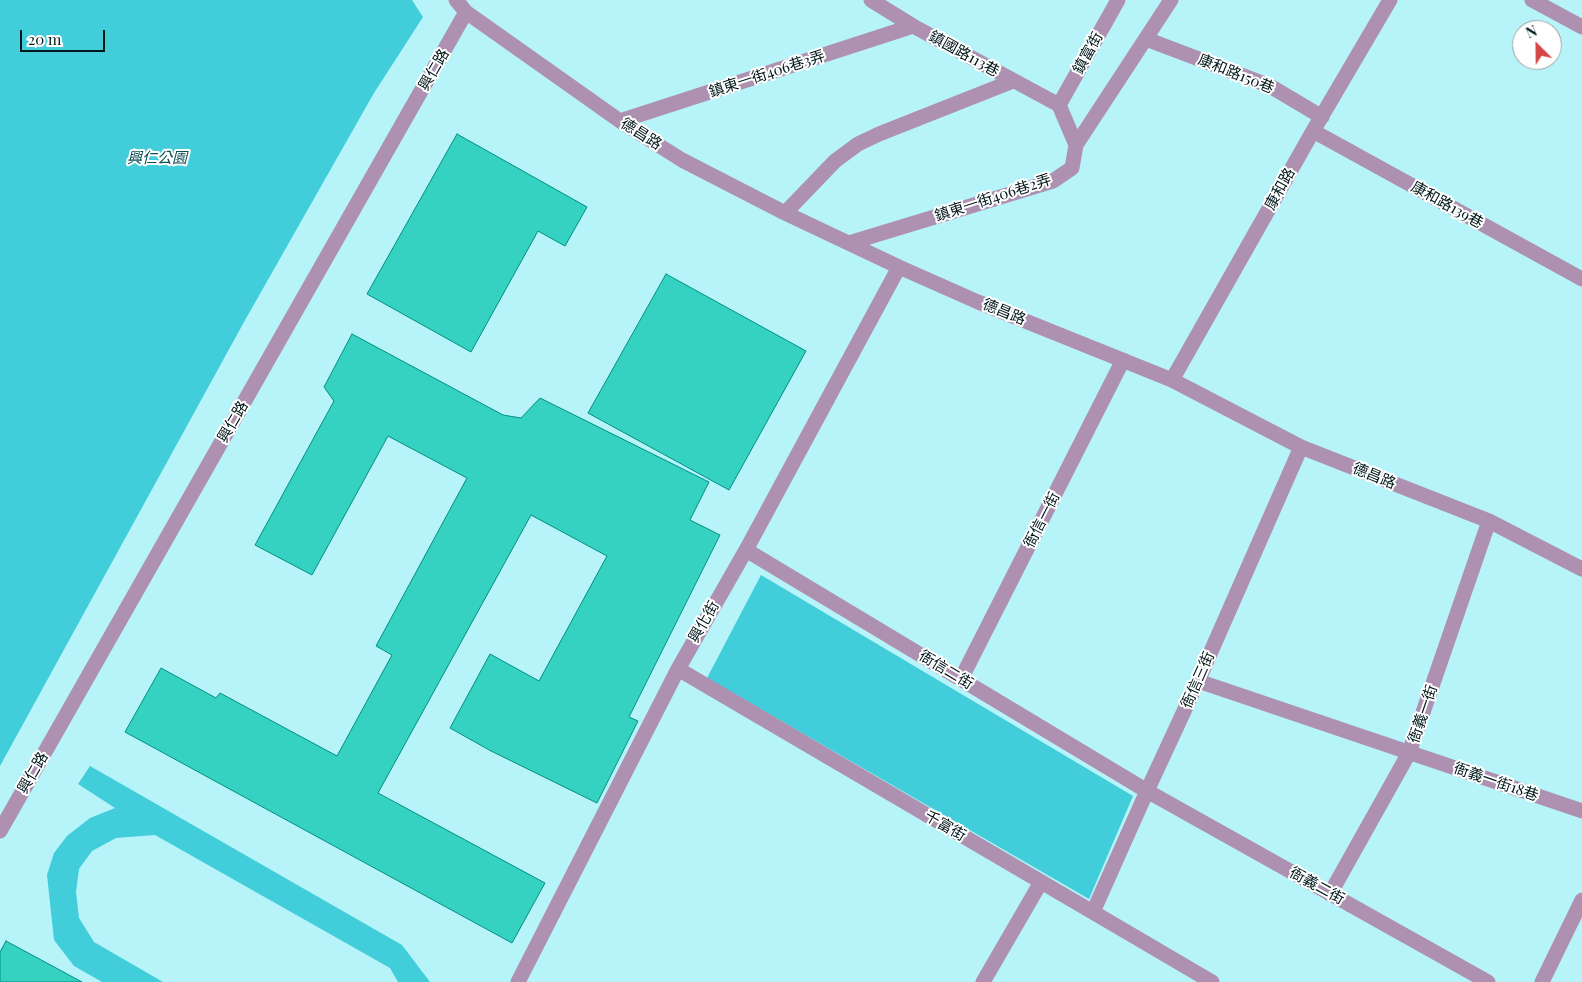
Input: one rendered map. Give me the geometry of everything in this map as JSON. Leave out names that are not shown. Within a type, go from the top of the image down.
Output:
[{"type":"street","name":"德昌路","points":[[456,0],[466,12],[620,121],[682,160],[786,213],[978,302],[1172,380],[1301,447],[1489,522],[1582,569]]},
{"type":"street","name":"鎮國路113巷","points":[[871,0],[913,26],[1059,105]]},
{"type":"street","name":"鎮富街","points":[[1059,105],[1118,0]]},
{"type":"street","points":[[1076,145],[1171,0]]},
{"type":"street","name":"康和路","points":[[1172,380],[1313,131],[1390,0]]},
{"type":"street","points":[[1532,0],[1582,27]]},
{"type":"street","name":"興仁路","points":[[0,831],[466,12]]},
{"type":"street","name":"鎮東一街406巷3弄","points":[[620,121],[913,26]]},
{"type":"street","name":"康和路150巷","points":[[1146,39],[1270,86],[1322,117]]},
{"type":"street","points":[[786,213],[835,161],[858,144],[1013,81]]},
{"type":"street","points":[[1059,105],[1076,145]]},
{"type":"street","name":"康和路139巷","points":[[1313,131],[1582,279]]},
{"type":"street","name":"鎮東一街406巷2弄","points":[[849,243],[1053,181],[1072,168],[1076,145]]},
{"type":"street","name":"興化街","points":[[518,982],[678,669],[746,550],[899,267]]},
{"type":"street","name":"衙信一街","points":[[961,679],[1123,360]]},
{"type":"street","name":"衙信三街","points":[[1093,912],[1198,681],[1301,447]]},
{"type":"street","name":"衙義一街","points":[[1330,894],[1409,753],[1489,522]]},
{"type":"street","name":"衙信二街","points":[[746,550],[1147,791]]},
{"type":"street","name":"千富街","points":[[678,669],[1212,982]]},
{"type":"street","name":"衙義一街18巷","points":[[1198,681],[1582,811]]},
{"type":"street","name":"衙義二街","points":[[1147,791],[1488,982]]},
{"type":"street","points":[[983,982],[1041,882]]},
{"type":"street","points":[[1542,982],[1582,900]]},
{"type":"green space","name":"興仁公園","points":[[0,0],[412,0],[423,17],[374,93],[244,322],[0,766]]},
{"type":"green space","points":[[761,575],[1133,796],[1089,899],[707,678]]},
{"type":"green space","points":[[90,766],[402,945],[430,982],[398,982],[390,968],[155,835],[116,838],[92,851],[79,869],[76,892],[79,918],[94,942],[163,982],[102,982],[74,966],[54,940],[47,875],[54,853],[67,836],[90,818],[115,808],[78,784]]},
{"type":"building","points":[[457,134],[587,207],[565,246],[538,231],[471,352],[367,294]]},
{"type":"building","points":[[666,274],[806,351],[729,490],[588,413]]},
{"type":"building","points":[[352,334],[503,415],[521,418],[540,398],[709,482],[690,520],[720,535],[629,717],[638,721],[597,803],[491,751],[450,728],[490,654],[539,681],[607,556],[531,515],[378,793],[545,883],[512,943],[125,732],[161,668],[216,698],[220,693],[337,756],[392,655],[376,646],[467,478],[388,436],[312,575],[255,545],[334,401],[324,387]]},
{"type":"building","points":[[6,941],[82,982],[0,982],[0,952]]}]
